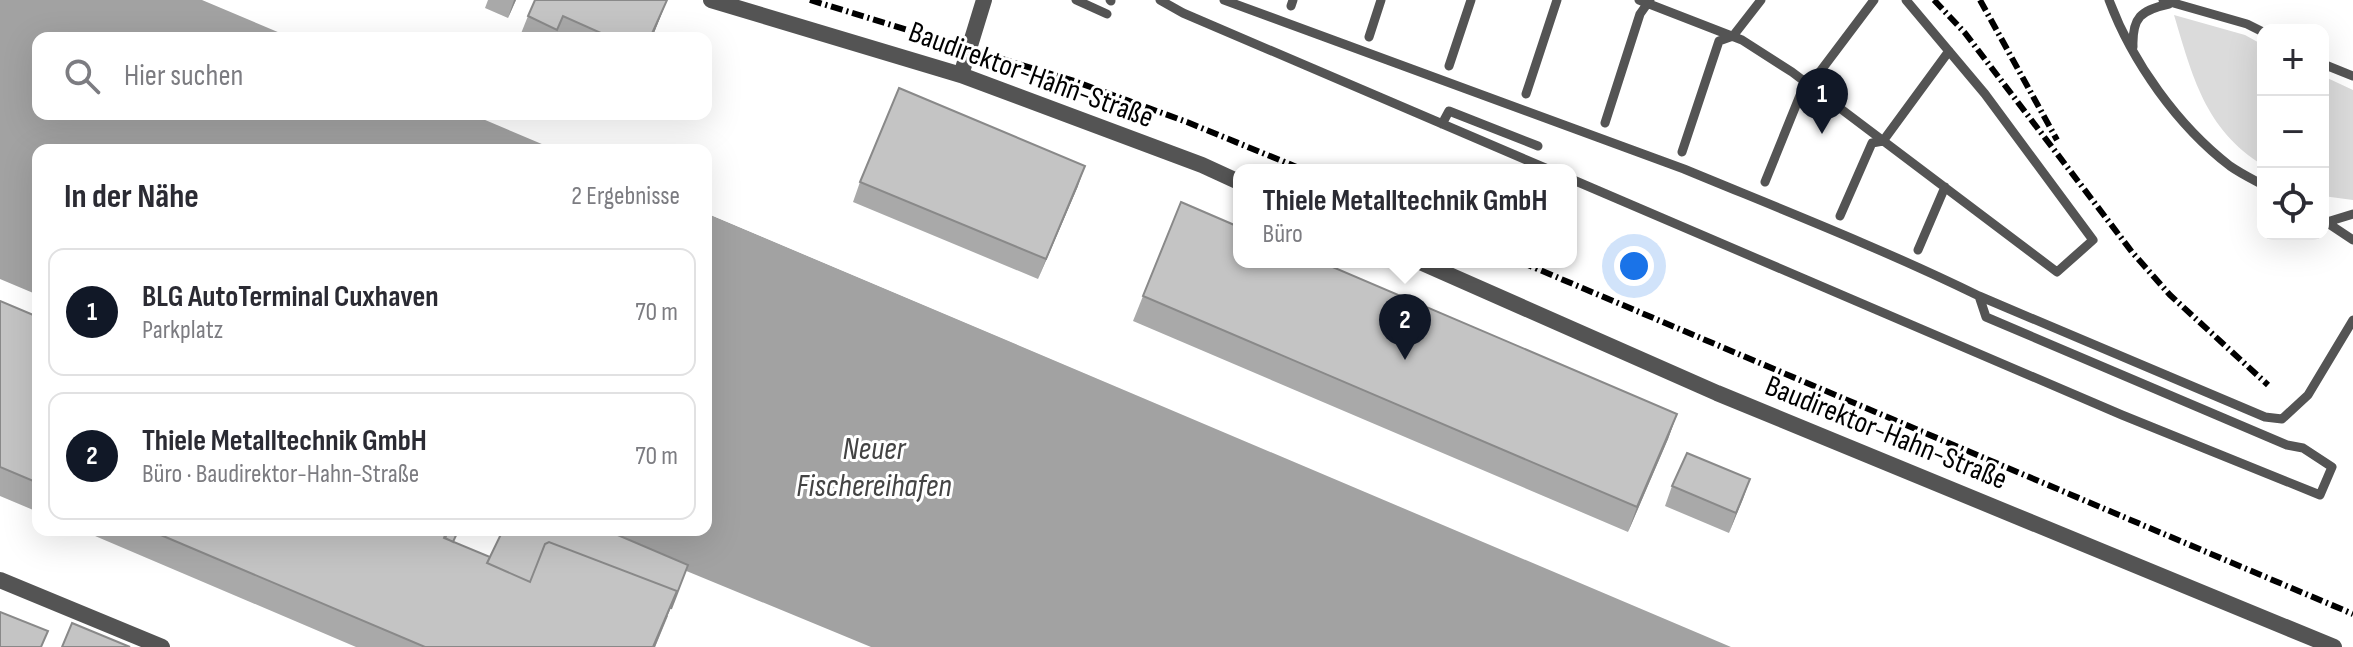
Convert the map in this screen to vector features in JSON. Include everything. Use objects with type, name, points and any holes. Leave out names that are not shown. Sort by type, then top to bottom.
[{"type":"street","name":"Baudirektor-Hahn-Straße","points":[[711,0],[961,75],[1233,179]]},
{"type":"street","points":[[961,75],[984,0]]},
{"type":"street","name":"Baudirektor-Hahn-Straße","points":[[1434,268],[1717,393],[2334,647]]},
{"type":"street","points":[[0,580],[162,647]]},
{"type":"lane","points":[[1076,0],[1107,14]]},
{"type":"lane","points":[[1160,0],[1183,13],[1536,164]]},
{"type":"lane","points":[[1224,0],[1684,169],[2265,417],[2282,419],[2308,395],[2353,320]]},
{"type":"lane","points":[[1369,37],[1381,0]]},
{"type":"lane","points":[[1449,66],[1471,0]]},
{"type":"lane","points":[[1526,94],[1557,0]]},
{"type":"lane","points":[[1682,152],[1719,41],[1733,36],[1761,0]]},
{"type":"lane","points":[[1765,182],[1801,93],[1874,0]]},
{"type":"lane","points":[[1605,123],[1646,1],[1733,36],[1810,85],[2057,272],[2093,240],[1949,51],[1906,0]]},
{"type":"lane","points":[[2109,0],[2133,51],[2190,128],[2231,166],[2257,181]]},
{"type":"lane","points":[[2133,51],[2132,33],[2137,18],[2150,8],[2168,2],[2257,29]]},
{"type":"lane","points":[[1840,216],[1872,143],[1883,141],[1949,51]]},
{"type":"lane","points":[[2329,66],[2353,76]]},
{"type":"lane","points":[[1442,124],[1449,111],[1538,146]]},
{"type":"lane","points":[[1577,182],[2122,415],[2320,495],[2332,467],[2303,448],[2287,445],[1986,317],[1979,296]]},
{"type":"lane","points":[[1918,250],[1945,187]]},
{"type":"lane","points":[[2329,220],[2353,214]]},
{"type":"lane","points":[[2329,224],[2353,240]]},
{"type":"shaded area","points":[[2174,15],[2245,35],[2257,42],[2257,161],[2243,151],[2214,118],[2187,59]]},
{"type":"shaded area","points":[[2329,79],[2353,90],[2353,200],[2329,197]]},
{"type":"water","points":[[0,0],[202,0],[278,32],[32,32],[32,120],[485,120],[542,144],[32,144],[32,292],[0,279]]},
{"type":"water","name":"Neuer Fischereihafen","points":[[712,216],[1731,647],[871,647],[602,536],[712,536]]},
{"type":"pier","points":[[712,212],[1732,643],[1735,647],[712,216]]},
{"type":"building","points":[[535,0],[667,0],[653,32],[599,32],[563,16],[557,30],[528,16]]},
{"type":"building","points":[[899,88],[1085,166],[1046,259],[860,182]]},
{"type":"building","points":[[1181,202],[1233,224],[1233,268],[1335,268],[1677,414],[1637,507],[1143,296]]},
{"type":"building","points":[[0,301],[32,314],[32,480],[0,467]]},
{"type":"building","points":[[1687,453],[1750,479],[1736,513],[1672,486]]},
{"type":"building","points":[[163,536],[445,536],[490,557],[487,563],[530,582],[545,544],[549,542],[677,591],[653,647],[425,647]]},
{"type":"building","points":[[500,536],[620,536],[688,565],[671,609],[677,591],[549,542],[545,544],[530,582],[487,563]]},
{"type":"building","points":[[0,612],[48,631],[41,647],[0,647]]},
{"type":"building","points":[[72,623],[130,647],[62,647]]},
{"type":"railway","points":[[810,0],[1074,81],[1289,164]]},
{"type":"railway","points":[[1934,0],[1965,33],[2132,252],[2170,295],[2268,385]]},
{"type":"railway","points":[[1980,0],[2057,140]]},
{"type":"railway","points":[[1535,268],[2353,614]]},
{"type":"place","name":"BLG AutoTerminal Cuxhaven","points":[[1822,134]]},
{"type":"place","name":"Thiele Metalltechnik GmbH","points":[[1405,360]]}]
